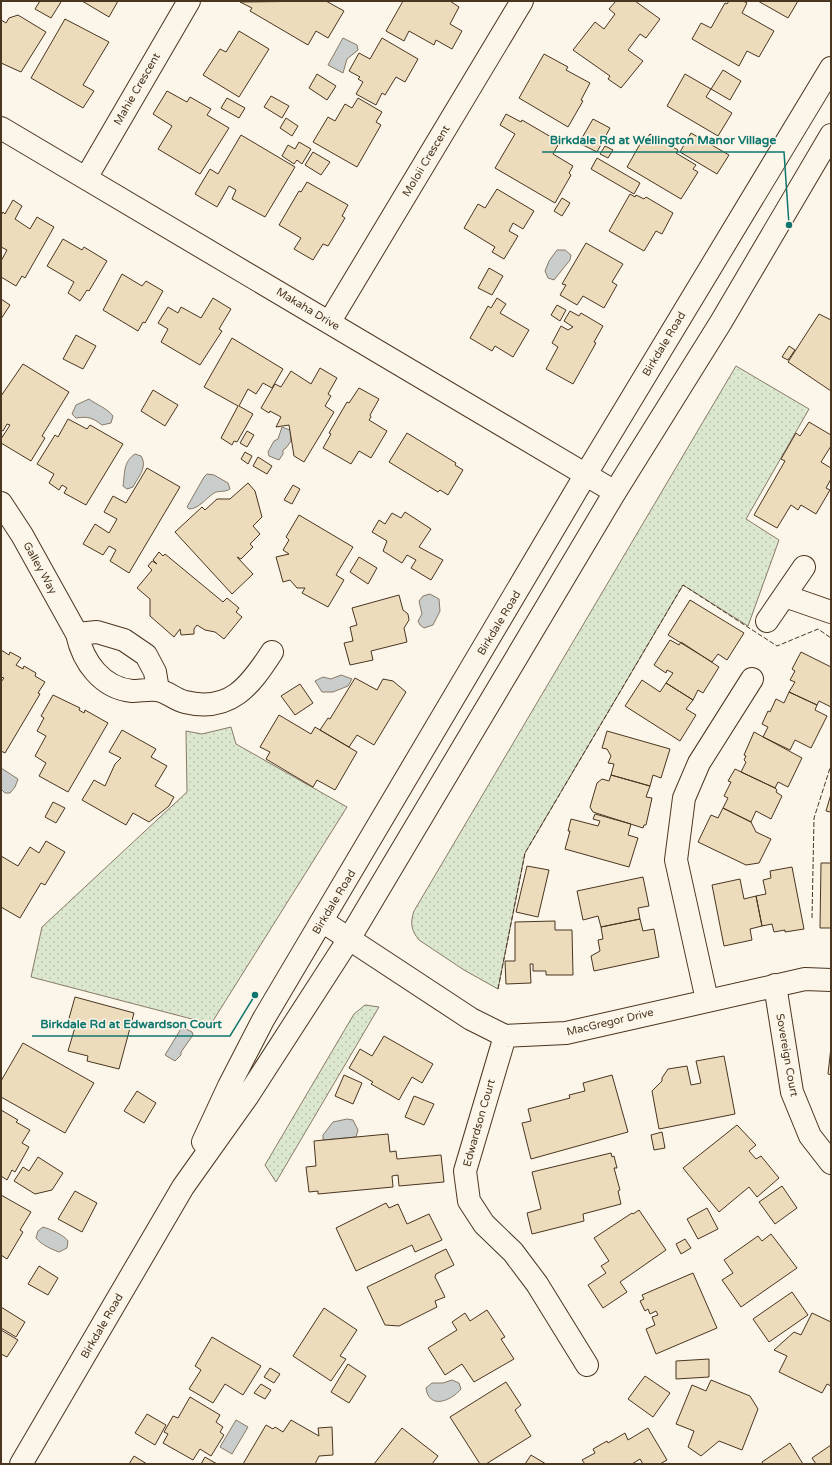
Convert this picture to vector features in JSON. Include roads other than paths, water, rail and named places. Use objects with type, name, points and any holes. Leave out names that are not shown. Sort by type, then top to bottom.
[{"type":"street","name":"Mahie Crescent","points":[[86,178],[189,1]]},
{"type":"street","name":"Moloii Crescent","points":[[330,321],[522,1]]},
{"type":"street","name":"Birkdale Road","points":[[183,1187],[232,1079],[263,1020],[586,474],[831,68]]},
{"type":"street","name":"Makaha Drive","points":[[1,128],[330,321],[615,492]]},
{"type":"street","name":"Birkdale Road","points":[[21,1464],[183,1187],[247,1097],[349,939],[615,492],[720,322],[831,135]]},
{"type":"street","name":"Galley Way","points":[[1,503],[22,535],[78,634],[80,649],[92,669],[112,686],[133,691],[158,690],[184,702],[214,706],[238,694],[257,676],[272,652]]},
{"type":"street","points":[[767,621],[804,566]]},
{"type":"street","points":[[785,596],[831,612]]},
{"type":"street","points":[[78,634],[97,632],[124,640],[146,655],[155,672],[158,690]]},
{"type":"street","points":[[707,1000],[676,860],[684,798],[699,763],[752,679]]},
{"type":"street","name":"MacGregor Drive","points":[[322,921],[470,1019],[505,1036],[566,1033],[804,978],[831,980]]},
{"type":"street","name":"Sovereign Court","points":[[775,985],[792,1092],[810,1136],[831,1163]]},
{"type":"street","name":"Edwardson Court","points":[[505,1036],[465,1171],[470,1201],[484,1224],[513,1252],[537,1284],[587,1365]]},
{"type":"place","name":"Birkdale Rd at Wellington Manor Village","points":[[789,225]]},
{"type":"place","name":"Birkdale Rd at Edwardson Court","points":[[255,995]]}]
